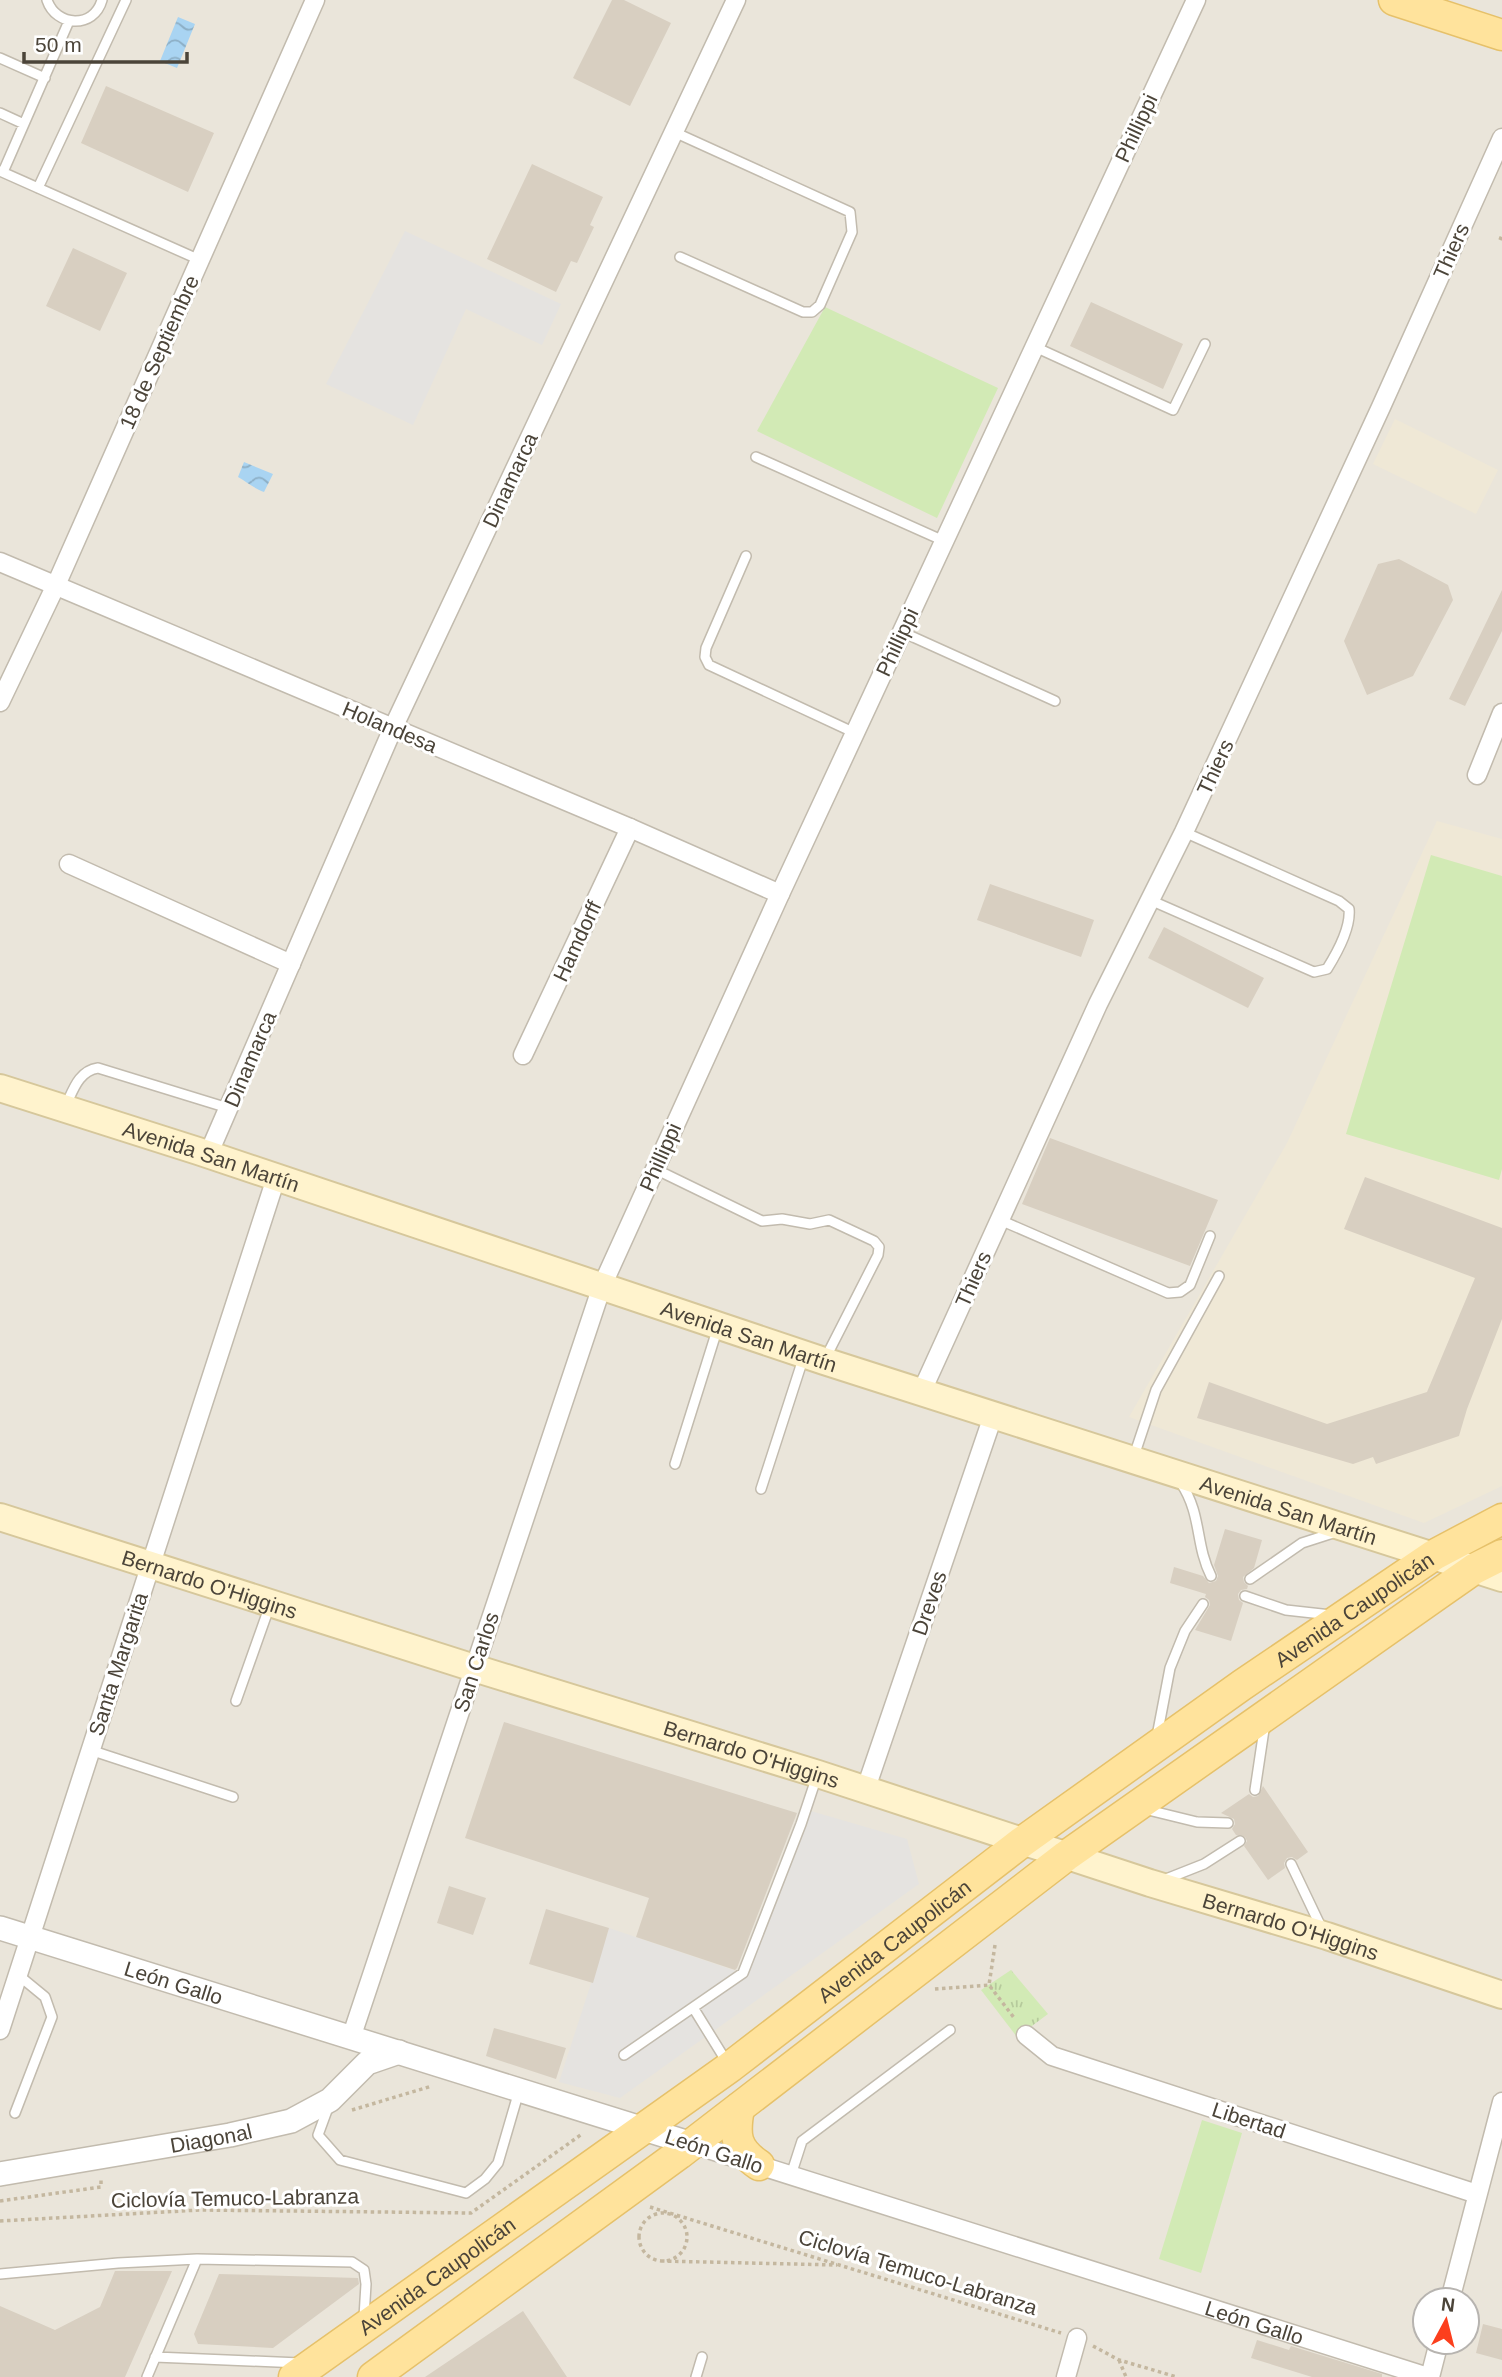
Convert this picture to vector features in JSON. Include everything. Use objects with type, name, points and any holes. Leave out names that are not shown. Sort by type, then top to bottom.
[{"type":"main road","points":[[1394,0],[1436,6],[1502,35]]},
{"type":"main road","name":"Avenida San Martín","points":[[0,1088],[921,1393],[1488,1573]]},
{"type":"main road","name":"Bernardo O'Higgins","points":[[0,1517],[817,1774],[1150,1883],[1327,1936],[1502,1995]]},
{"type":"main road","name":"Avenida Caupolicán","points":[[303,2370],[730,2067],[1022,1842],[1434,1555],[1502,1519]]},
{"type":"main road","name":"Avenida Caupolicán","points":[[373,2377],[692,2144],[1066,1856],[1266,1715],[1488,1573],[1502,1555]]},
{"type":"main road","points":[[739,2108],[736,2128],[738,2142],[745,2156],[759,2165]]},
{"type":"street","name":"18 de Septiembre","points":[[0,702],[56,585],[314,0]]},
{"type":"street","name":"Dinamarca","points":[[208,1155],[393,728],[736,0]]},
{"type":"street","name":"Phillippi","points":[[602,1286],[780,894],[1196,0]]},
{"type":"street","name":"Thiers","points":[[921,1393],[1098,1004],[1184,832],[1381,407],[1502,138]]},
{"type":"street","name":"Holandesa","points":[[0,562],[780,894]]},
{"type":"street","points":[[1477,775],[1502,713]]},
{"type":"street","name":"Hamdorff","points":[[523,1055],[630,828]]},
{"type":"street","points":[[69,864],[291,964]]},
{"type":"street","name":"Santa Margarita","points":[[0,2030],[276,1178]]},
{"type":"street","name":"San Carlos","points":[[351,2038],[602,1286]]},
{"type":"street","name":"Dreves","points":[[865,1791],[993,1416]]},
{"type":"street","name":"León Gallo","points":[[0,1928],[1429,2377]]},
{"type":"street","name":"Libertad","points":[[1026,2035],[1052,2056],[1477,2194]]},
{"type":"street","name":"Diagonal","points":[[0,2174],[229,2135],[291,2121],[330,2100],[367,2063],[400,2052]]},
{"type":"street","points":[[1454,2286],[1502,2102]]},
{"type":"street","points":[[1066,2377],[1077,2338]]},
{"type":"street","points":[[1429,2377],[1435,2356]]},
{"type":"lane","points":[[47,0],[52,11],[69,21],[88,19],[96,13],[102,0]]},
{"type":"lane","points":[[38,188],[126,0]]},
{"type":"lane","points":[[69,21],[1,171],[200,260]]},
{"type":"lane","points":[[0,58],[45,78]]},
{"type":"lane","points":[[0,113],[24,124]]},
{"type":"lane","points":[[674,132],[850,212],[852,220],[852,232],[820,305],[812,312],[803,312],[680,257]]},
{"type":"lane","points":[[1035,347],[1174,410],[1205,344]]},
{"type":"lane","points":[[756,457],[944,541]]},
{"type":"lane","points":[[746,556],[706,648],[705,657],[709,665],[855,733]]},
{"type":"lane","points":[[902,632],[1055,701]]},
{"type":"lane","points":[[1150,900],[1314,972],[1326,969],[1331,962],[1350,919],[1349,909],[1339,901],[1184,832]]},
{"type":"lane","points":[[65,1109],[84,1073],[98,1069],[228,1108]]},
{"type":"lane","points":[[655,1169],[762,1221],[782,1219],[810,1224],[829,1220],[874,1241],[879,1247],[878,1255],[814,1358],[761,1489]]},
{"type":"lane","points":[[1000,1220],[1168,1293],[1180,1292],[1190,1284],[1210,1236]]},
{"type":"lane","points":[[1132,1460],[1156,1390],[1219,1276]]},
{"type":"lane","points":[[675,1464],[719,1325]]},
{"type":"lane","points":[[1173,1473],[1196,1512],[1200,1546],[1211,1576]]},
{"type":"lane","points":[[1250,1579],[1303,1543],[1328,1534],[1356,1531]]},
{"type":"lane","points":[[1245,1596],[1286,1611],[1343,1617]]},
{"type":"lane","points":[[236,1701],[271,1603]]},
{"type":"lane","points":[[1149,1752],[1159,1729],[1165,1688],[1177,1649],[1203,1604]]},
{"type":"lane","points":[[1255,1790],[1266,1715]]},
{"type":"lane","points":[[90,1750],[233,1797]]},
{"type":"lane","points":[[624,2055],[743,1973],[801,1825],[817,1774]]},
{"type":"lane","points":[[1135,1807],[1197,1822],[1228,1823]]},
{"type":"lane","points":[[1150,1883],[1204,1864],[1240,1841]]},
{"type":"lane","points":[[1291,1864],[1315,1917],[1327,1936]]},
{"type":"lane","points":[[15,2113],[52,2017],[45,1997],[18,1974]]},
{"type":"lane","points":[[694,2009],[730,2067]]},
{"type":"lane","points":[[791,2175],[802,2141],[950,2030]]},
{"type":"lane","points":[[330,2100],[318,2135],[340,2160],[466,2193],[485,2179],[498,2163],[519,2090]]},
{"type":"lane","points":[[0,2274],[197,2259],[352,2262],[364,2270],[364,2326]]},
{"type":"lane","points":[[147,2377],[197,2259]]},
{"type":"lane","points":[[155,2357],[303,2370]]},
{"type":"lane","points":[[696,2377],[702,2357]]},
{"type":"path","points":[[995,1944],[989,1985],[1026,2035]]},
{"type":"path","points":[[932,1989],[989,1985]]},
{"type":"path","name":"Ciclovía Temuco-Labranza","points":[[647,2206],[1077,2338],[1119,2360],[1177,2377]]},
{"type":"path","name":"Ciclovía Temuco-Labranza","points":[[0,2221],[200,2210],[471,2213]]},
{"type":"path","points":[[661,2260],[676,2257],[686,2238],[682,2223],[670,2213],[654,2215],[639,2232],[646,2254],[661,2260],[843,2265]]},
{"type":"path","points":[[1119,2360],[1126,2377]]},
{"type":"shaded area","points":[[0,0],[1502,0],[1502,2377],[0,2377]]},
{"type":"shaded area","points":[[405,231],[561,304],[542,345],[466,309],[413,425],[326,384]]},
{"type":"shaded area","points":[[1395,419],[1498,470],[1476,514],[1373,464]]},
{"type":"shaded area","points":[[1437,821],[1502,839],[1502,1486],[1424,1523],[1129,1417],[1287,1143]]},
{"type":"shaded area","points":[[804,1809],[907,1839],[919,1884],[620,2098],[559,2082],[609,1928],[742,1973]]},
{"type":"green space","points":[[825,307],[998,388],[937,518],[757,431]]},
{"type":"green space","points":[[1431,855],[1502,876],[1502,1169],[1499,1180],[1346,1134]]},
{"type":"green space","points":[[1011,1970],[1048,2014],[1017,2037],[981,1990]]},
{"type":"green space","points":[[1202,2120],[1242,2133],[1201,2273],[1159,2259]]},
{"type":"water","points":[[178,17],[195,24],[177,68],[160,61]]},
{"type":"water","points":[[244,462],[273,474],[264,492],[238,477]]},
{"type":"building","points":[[612,0],[624,0],[671,23],[630,106],[573,78]]},
{"type":"building","points":[[106,86],[214,133],[188,192],[81,143]]},
{"type":"building","points":[[532,164],[603,197],[590,225],[594,227],[577,263],[571,261],[556,292],[487,259]]},
{"type":"building","points":[[73,248],[127,273],[100,331],[46,306]]},
{"type":"building","points":[[1091,302],[1183,344],[1163,389],[1070,346]]},
{"type":"building","points":[[1399,559],[1448,585],[1453,600],[1413,676],[1367,695],[1344,641],[1378,564]]},
{"type":"building","points":[[1502,590],[1502,631],[1465,706],[1449,699]]},
{"type":"building","points":[[990,884],[1094,920],[1081,957],[977,920]]},
{"type":"building","points":[[1164,927],[1264,978],[1248,1008],[1148,958]]},
{"type":"building","points":[[1050,1138],[1218,1200],[1190,1266],[1022,1204]]},
{"type":"building","points":[[1365,1177],[1502,1228],[1502,1319],[1459,1436],[1376,1464],[1373,1457],[1353,1464],[1197,1418],[1209,1382],[1327,1424],[1427,1392],[1475,1278],[1344,1229]]},
{"type":"building","points":[[1225,1529],[1262,1540],[1254,1568],[1243,1577],[1248,1586],[1238,1594],[1243,1603],[1231,1641],[1195,1630],[1210,1605],[1206,1594],[1170,1583],[1174,1567],[1203,1576],[1209,1583],[1216,1581],[1218,1576],[1214,1565]]},
{"type":"building","points":[[504,1722],[797,1813],[735,1970],[636,1937],[649,1898],[465,1838]]},
{"type":"building","points":[[1263,1786],[1308,1852],[1297,1860],[1287,1858],[1285,1868],[1268,1880],[1244,1846],[1247,1841],[1245,1837],[1236,1835],[1232,1829],[1234,1819],[1221,1813],[1249,1794],[1258,1796]]},
{"type":"building","points":[[449,1886],[486,1898],[473,1935],[437,1923]]},
{"type":"building","points":[[546,1909],[609,1928],[593,1983],[529,1964]]},
{"type":"building","points":[[494,2028],[566,2048],[556,2079],[486,2056]]},
{"type":"building","points":[[115,2271],[172,2271],[125,2377],[0,2377],[0,2306],[55,2330],[100,2307]]},
{"type":"building","points":[[219,2274],[358,2278],[359,2284],[273,2348],[198,2344],[194,2334]]},
{"type":"building","points":[[523,2311],[567,2377],[425,2377]]},
{"type":"building","points":[[1483,2324],[1502,2329],[1502,2360],[1481,2354]]},
{"type":"building","points":[[1257,2340],[1289,2350],[1291,2346],[1382,2374],[1382,2377],[1312,2377],[1251,2358]]}]
